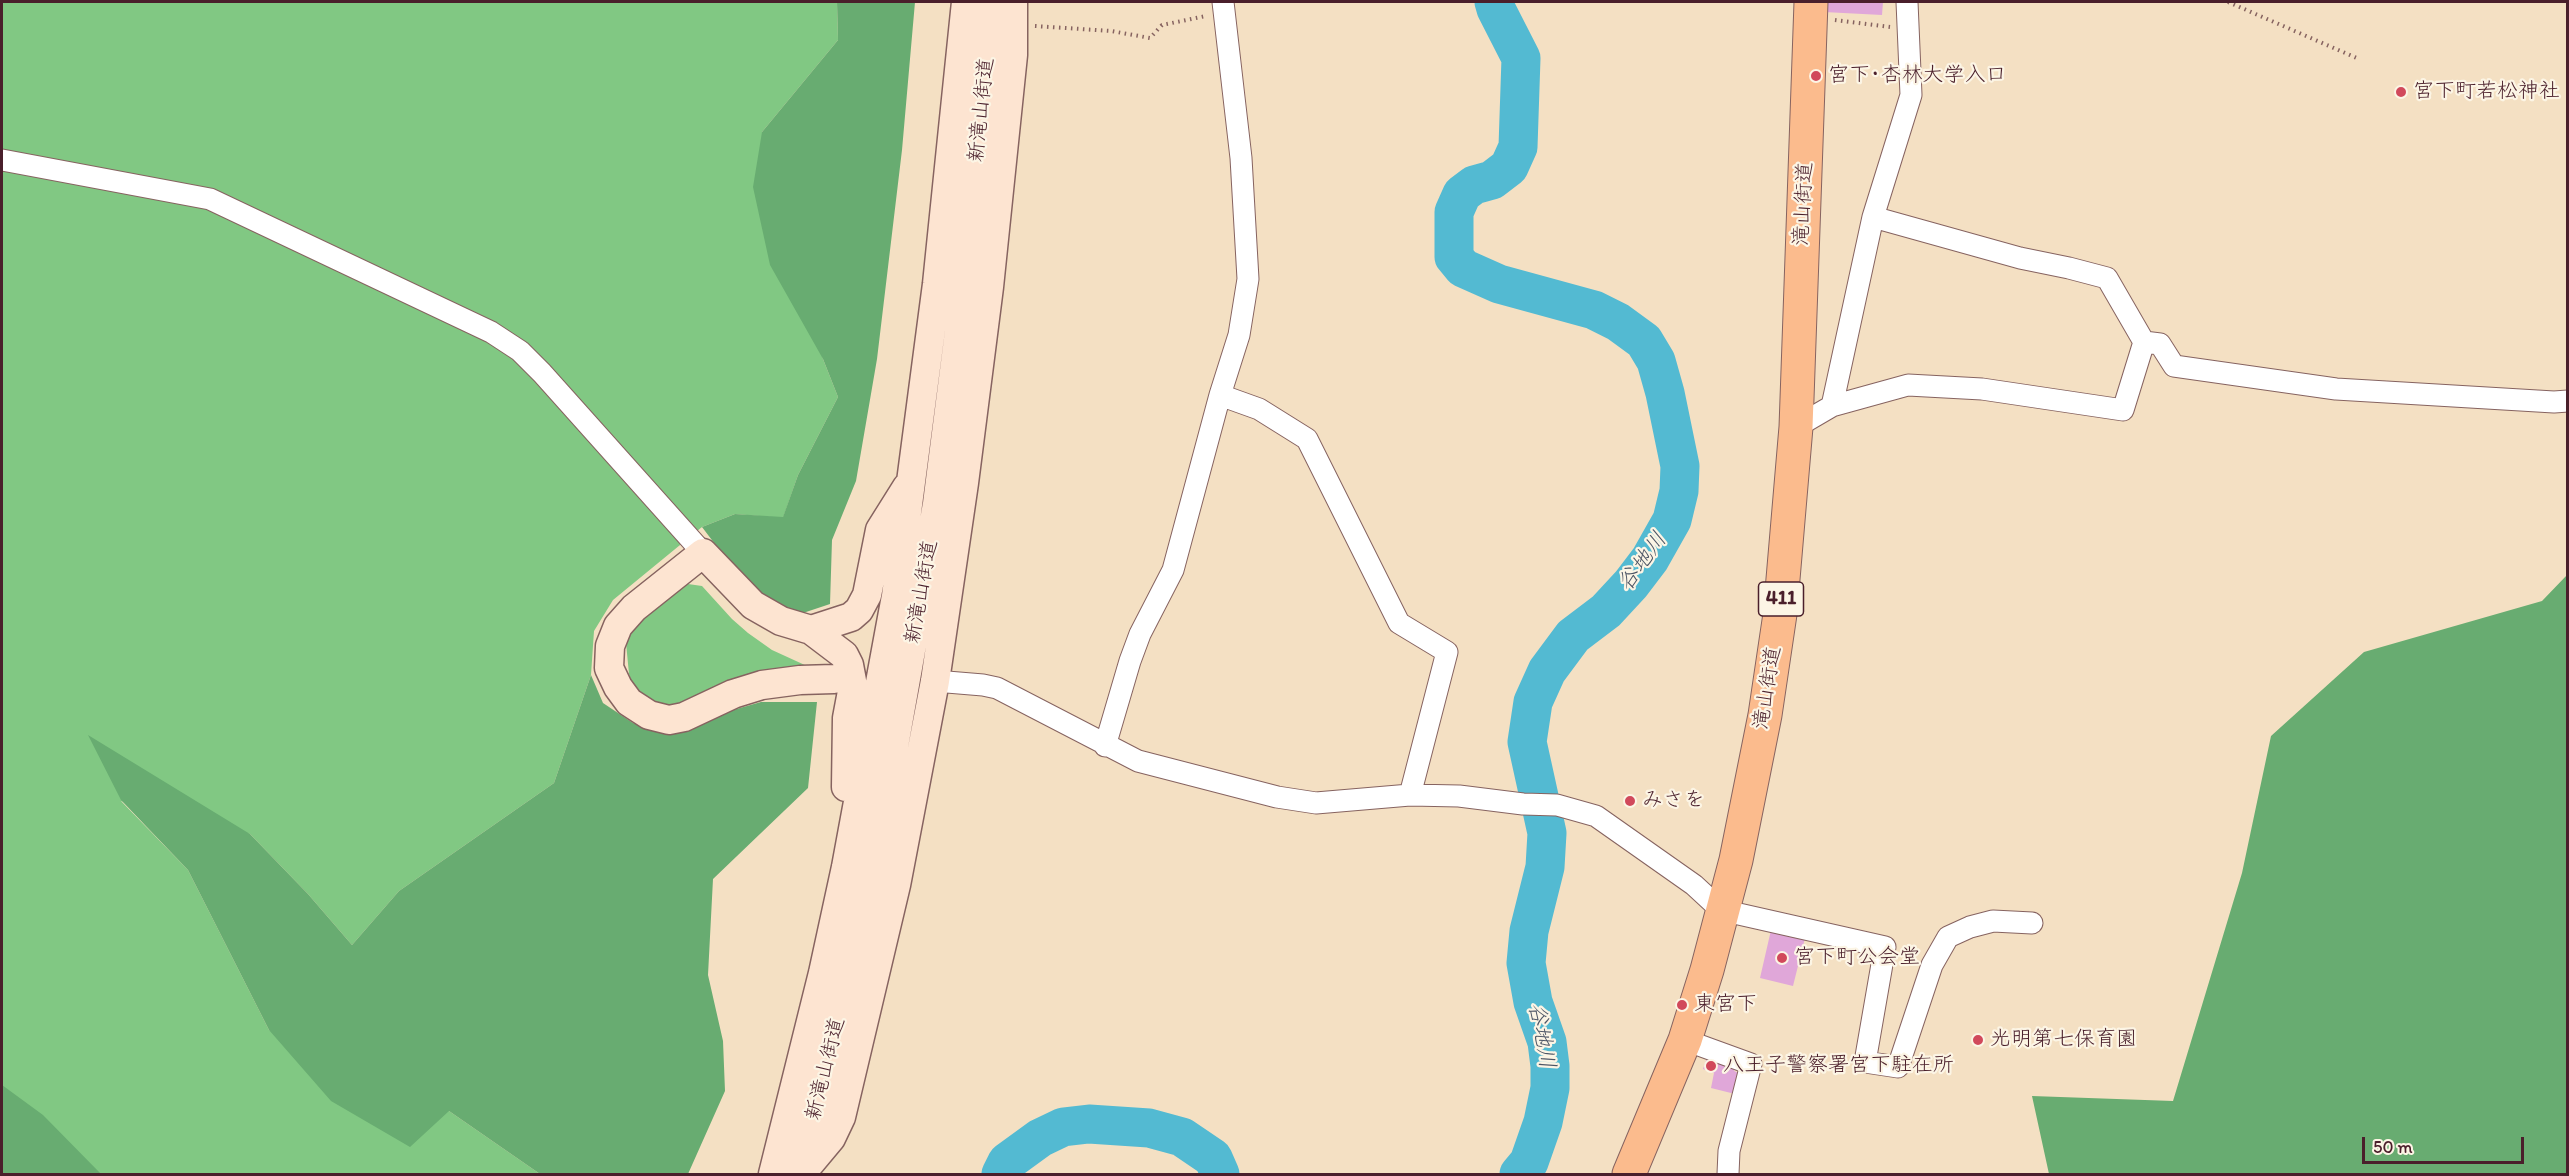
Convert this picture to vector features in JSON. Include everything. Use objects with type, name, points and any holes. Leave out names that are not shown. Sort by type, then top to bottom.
[{"type":"highway","name":"滝山街道","points":[[1629,1174],[1685,1040],[1707,970],[1736,860],[1765,715],[1780,614],[1796,427],[1811,9]]},
{"type":"main road","name":"新滝山街道","points":[[773,1174],[820,985],[846,867],[896,596],[937,284],[966,2]]},
{"type":"main road","name":"新滝山街道","points":[[800,1174],[838,1027],[868,887],[937,504],[962,308],[994,2]]},
{"type":"main road","points":[[800,1174],[831,1138],[841,1117],[896,885],[964,483],[989,287],[1013,56],[1013,2]]},
{"type":"main road","points":[[811,630],[851,617],[859,610],[867,595],[880,530],[912,479]]},
{"type":"main road","points":[[834,679],[800,680],[762,685],[733,694],[684,717],[669,720],[648,715],[629,702],[618,687],[609,668],[610,646],[618,626],[634,608],[704,553],[753,605],[781,621],[811,630],[844,655],[852,674],[853,686],[847,718],[846,867]]},
{"type":"street","points":[[1832,406],[1873,217],[1911,95],[1907,2]]},
{"type":"street","points":[[1106,746],[1140,634],[1173,570],[1220,395],[1239,335],[1248,279],[1241,158],[1224,4]]},
{"type":"street","points":[[2,160],[210,199],[491,332],[520,351],[542,373],[704,553]]},
{"type":"street","points":[[1796,427],[1832,406],[1908,386],[1982,389],[2123,410],[2144,342],[2107,278],[2020,258],[1873,217]]},
{"type":"street","points":[[2144,342],[2160,344],[2174,366],[2336,388],[2554,402],[2568,400]]},
{"type":"street","points":[[1220,395],[1259,409],[1307,439],[1399,623],[1447,652],[1410,795]]},
{"type":"street","points":[[929,681],[983,684],[997,688],[1138,761],[1297,800],[1316,803],[1410,795],[1459,796],[1522,804],[1557,805],[1596,816],[1694,885],[1721,910],[1885,947],[1865,1062],[1898,1067],[1932,965],[1948,937],[1970,927],[1993,921],[2032,923]]},
{"type":"street","points":[[1685,1040],[1751,1064],[1729,1151],[1728,1174]]},
{"type":"path","points":[[2228,2],[2360,60]]},
{"type":"path","points":[[1028,26],[1111,31],[1150,38],[1162,25],[1206,16],[1224,4]]},
{"type":"path","points":[[1811,9],[1908,28]]},
{"type":"green space","points":[[2,2],[837,2],[838,40],[762,132],[823,359],[838,397],[798,475],[783,518],[735,514],[702,527],[613,600],[594,631],[591,675],[554,783],[399,891],[352,945],[308,894],[250,834],[121,801],[188,870],[269,1030],[449,1111],[540,1174],[2,1174]]},
{"type":"green space","points":[[837,2],[915,2],[902,150],[877,359],[856,481],[832,540],[830,604],[803,613],[766,600],[724,556],[702,527],[735,514],[783,517],[798,475],[838,397],[823,359],[770,265],[753,187],[762,132],[838,40]]},
{"type":"green space","points":[[2567,575],[2567,1174],[2049,1174],[2032,1096],[2173,1101],[2242,873],[2271,736],[2364,652],[2542,601]]},
{"type":"green space","points":[[680,585],[702,586],[732,619],[772,650],[807,666],[668,707],[650,702],[635,692],[629,674],[626,643],[636,621]]},
{"type":"green space","points":[[591,675],[603,703],[633,723],[668,732],[761,702],[817,702],[808,788],[713,879],[708,975],[723,1041],[725,1091],[688,1174],[540,1174],[449,1111],[410,1147],[331,1101],[269,1030],[188,870],[121,800],[88,735],[250,834],[308,894],[352,945],[399,891],[554,783]]},
{"type":"green space","points":[[2,1085],[43,1115],[101,1174],[2,1174]]},
{"type":"building","points":[[1824,2],[1883,2],[1882,15],[1824,12]]},
{"type":"building","name":"宮下町公会堂","points":[[1771,930],[1805,938],[1793,986],[1760,978]]},
{"type":"building","points":[[1708,1055],[1737,1064],[1734,1071],[1739,1073],[1739,1095],[1711,1088],[1714,1073],[1703,1069]]},
{"type":"waterway","name":"谷地川","points":[[1494,2],[1521,58],[1518,147],[1509,167],[1492,180],[1474,185],[1462,194],[1454,212],[1454,257],[1463,268],[1499,284],[1594,310],[1618,322],[1644,341],[1656,361],[1680,466],[1679,491],[1672,520],[1650,559],[1606,611],[1573,636],[1547,671],[1533,702],[1527,742],[1547,833],[1545,867],[1529,931],[1526,963],[1533,1002],[1547,1042],[1550,1088],[1543,1122],[1529,1162],[1519,1174]]},
{"type":"waterway","name":"谷地川","points":[[1001,1174],[1007,1162],[1040,1138],[1063,1127],[1089,1124],[1149,1128],[1182,1137],[1213,1158],[1220,1174]]},
{"type":"place","name":"宮下･杏林大学入口","points":[[1816,76]]},
{"type":"place","name":"宮下町若松神社","points":[[2401,92]]},
{"type":"place","name":"みさを","points":[[1630,801]]},
{"type":"place","name":"宮下町公会堂","points":[[1782,958]]},
{"type":"place","name":"東宮下","points":[[1682,1005]]},
{"type":"place","name":"光明第七保育園","points":[[1978,1040]]},
{"type":"place","name":"八王子警察署宮下駐在所","points":[[1711,1066]]}]
